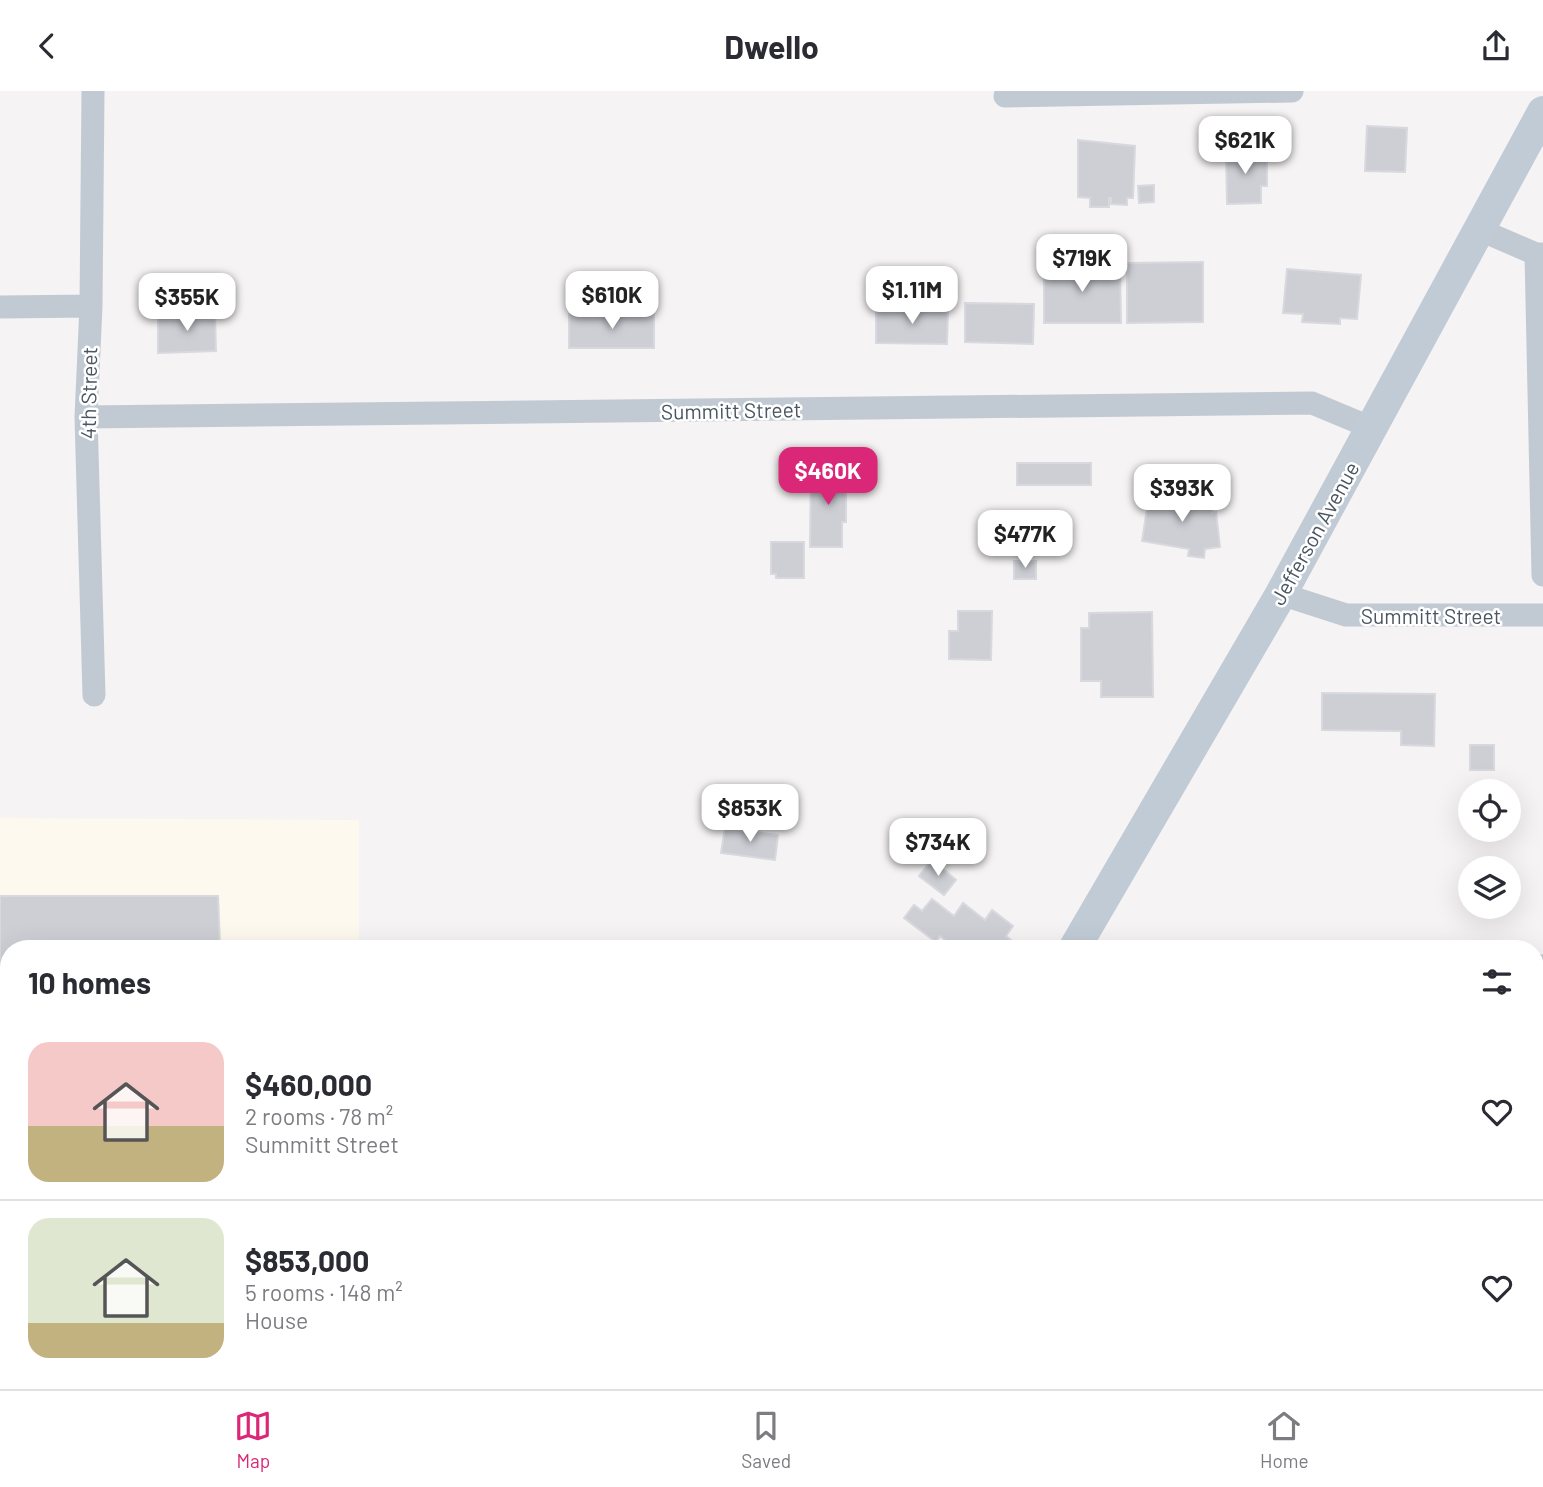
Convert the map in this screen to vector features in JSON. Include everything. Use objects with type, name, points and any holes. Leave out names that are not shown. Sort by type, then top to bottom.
[{"type":"street","name":"4th Street","points":[[93,91],[91,306],[86,417],[94,695]]},
{"type":"street","points":[[1005,96],[1292,91]]},
{"type":"street","name":"Jefferson Avenue","points":[[1079,940],[1281,594],[1543,112]]},
{"type":"street","points":[[1478,229],[1539,254],[1543,575]]},
{"type":"street","points":[[0,307],[91,306]]},
{"type":"street","name":"Summitt Street","points":[[86,417],[1312,403],[1372,428]]},
{"type":"street","name":"Summitt Street","points":[[1281,594],[1346,615],[1543,615]]},
{"type":"shaded area","points":[[0,818],[359,820],[359,940],[0,940]]},
{"type":"building","points":[[1367,126],[1407,128],[1405,172],[1365,171]]},
{"type":"building","points":[[1078,140],[1135,146],[1133,198],[1127,198],[1127,205],[1111,204],[1109,198],[1109,207],[1090,207],[1090,198],[1078,197]]},
{"type":"building","points":[[1261,148],[1261,158],[1267,158],[1267,186],[1261,186],[1261,203],[1227,204],[1226,149]]},
{"type":"building","points":[[1154,185],[1154,202],[1139,203],[1138,186]]},
{"type":"building","points":[[1203,262],[1203,322],[1127,323],[1127,263]]},
{"type":"building","points":[[1044,265],[1120,265],[1121,323],[1044,323]]},
{"type":"building","points":[[1287,269],[1361,275],[1357,319],[1340,318],[1340,324],[1302,322],[1303,314],[1283,313]]},
{"type":"building","points":[[965,303],[1034,304],[1033,344],[965,342]]},
{"type":"building","points":[[876,308],[948,309],[947,344],[876,343]]},
{"type":"building","points":[[215,314],[216,351],[158,353],[158,315]]},
{"type":"building","points":[[569,314],[654,314],[654,348],[569,348]]},
{"type":"building","points":[[1017,463],[1091,463],[1091,485],[1017,485]]},
{"type":"building","points":[[811,468],[846,468],[846,522],[842,522],[842,547],[810,547]]},
{"type":"building","points":[[1176,493],[1214,500],[1212,513],[1216,512],[1220,547],[1205,549],[1204,558],[1188,556],[1189,549],[1142,541],[1149,496],[1174,501]]},
{"type":"building","points":[[771,542],[804,542],[804,578],[776,578],[776,574],[771,574]]},
{"type":"building","points":[[1014,561],[1036,561],[1036,579],[1014,579]]},
{"type":"building","points":[[958,611],[992,611],[991,660],[949,659],[949,631],[958,631]]},
{"type":"building","points":[[1152,612],[1153,697],[1101,697],[1101,681],[1081,681],[1081,628],[1089,628],[1089,613]]},
{"type":"building","points":[[1322,693],[1435,694],[1434,746],[1401,745],[1401,731],[1322,730]]},
{"type":"building","points":[[1470,745],[1494,745],[1494,770],[1470,770]]},
{"type":"building","points":[[725,828],[778,835],[775,860],[721,853]]},
{"type":"building","points":[[932,860],[956,880],[944,895],[919,876]]},
{"type":"building","points":[[0,896],[218,896],[220,940],[0,940]]},
{"type":"building","points":[[932,899],[954,916],[963,903],[985,920],[992,910],[1013,926],[1006,936],[1011,940],[945,940],[940,936],[933,940],[904,918],[914,905],[922,911]]}]
